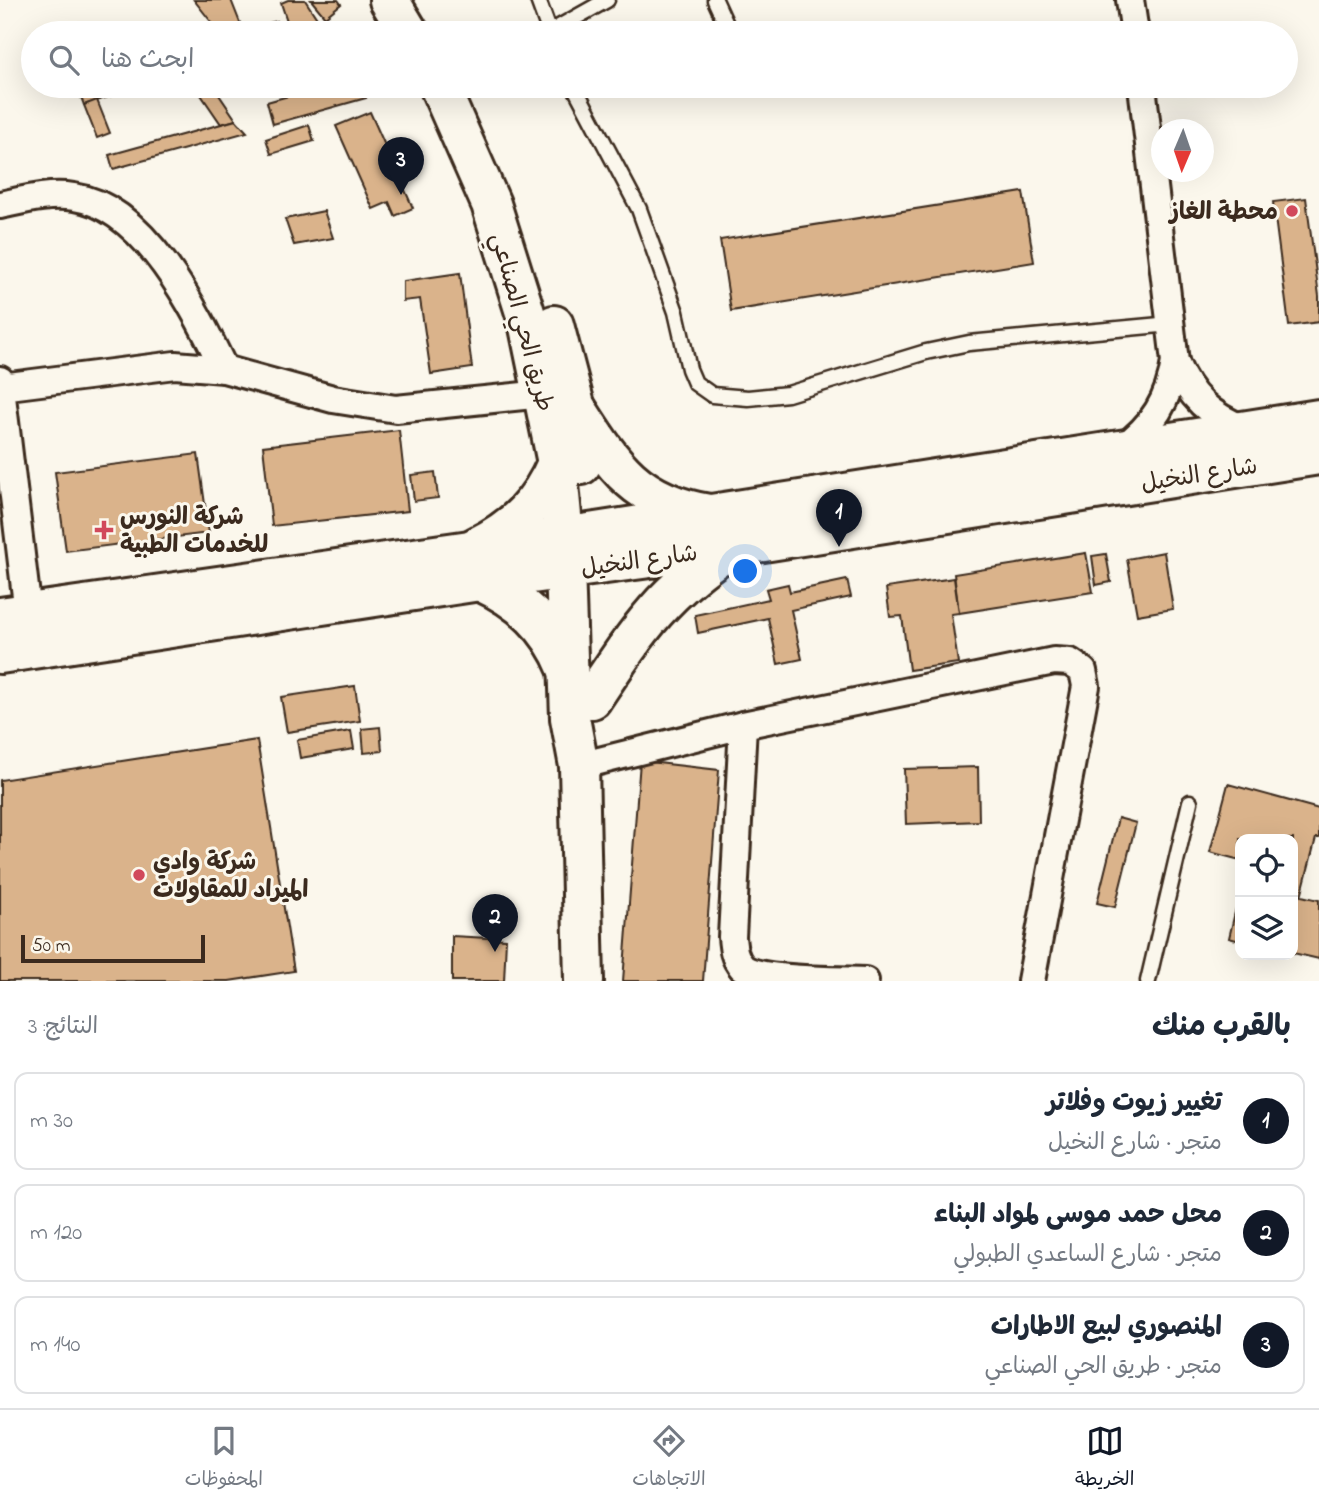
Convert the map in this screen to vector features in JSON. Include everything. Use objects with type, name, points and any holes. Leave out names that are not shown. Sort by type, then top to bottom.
[{"type":"main road","points":[[389,0],[402,21]]},
{"type":"main road","points":[[415,0],[427,21]]},
{"type":"main road","name":"طريق الحي الصناعي","points":[[444,98],[491,204],[528,322],[559,400],[557,463],[577,551]]},
{"type":"main road","name":"طريق الحي الصناعي","points":[[467,98],[513,202],[548,302],[577,551]]},
{"type":"main road","points":[[559,400],[616,467],[638,488],[678,508],[709,514]]},
{"type":"main road","name":"شارع النخيل","points":[[577,551],[709,514],[1319,419]]},
{"type":"main road","name":"شارع النخيل","points":[[14,615],[577,551],[731,547],[1319,455]]},
{"type":"main road","points":[[557,463],[539,499],[478,564],[500,590],[534,616],[555,642],[580,686]]},
{"type":"main road","points":[[580,686],[639,628],[666,597],[696,570],[731,547]]},
{"type":"main road","points":[[577,551],[580,686],[571,731],[579,766],[584,981]]},
{"type":"main road","name":"شارع النخيل","points":[[0,654],[478,564]]},
{"type":"street","points":[[1130,0],[1133,21]]},
{"type":"street","points":[[1122,448],[1150,425],[1160,410],[1168,395],[1175,362],[1143,98]]},
{"type":"street","points":[[0,205],[58,195],[77,197],[113,212],[144,241],[171,274],[197,312],[224,369]]},
{"type":"street","points":[[1175,362],[1198,401],[1226,423],[1244,429]]},
{"type":"street","points":[[14,615],[1,383],[175,365],[224,369],[333,399],[396,409],[559,400]]},
{"type":"street","points":[[579,766],[743,725],[1054,660],[1070,662],[1083,671],[1086,686],[1031,981]]},
{"type":"street","points":[[743,725],[732,937],[734,954],[743,968],[759,977],[864,981]]},
{"type":"lane","points":[[538,0],[546,21]]},
{"type":"lane","points":[[570,21],[607,0]]},
{"type":"lane","points":[[715,0],[725,21]]},
{"type":"lane","points":[[581,98],[623,173],[644,221],[676,312],[689,369],[695,383],[712,395],[748,398],[789,394],[914,355],[960,345],[1171,324]]},
{"type":"lane","points":[[1147,981],[1190,802]]},
{"type":"building","points":[[194,0],[231,0],[239,21],[211,21]]},
{"type":"building","points":[[288,0],[305,0],[318,20],[287,21],[281,3]]},
{"type":"building","points":[[311,0],[338,0],[341,4],[325,17]]},
{"type":"building","points":[[81,98],[105,98],[84,105]]},
{"type":"building","points":[[203,98],[221,98],[236,120],[221,124]]},
{"type":"building","points":[[281,98],[366,98],[273,124],[267,102]]},
{"type":"building","points":[[97,100],[110,133],[97,138],[84,105]]},
{"type":"building","points":[[370,112],[413,208],[395,216],[389,202],[373,209],[336,126]]},
{"type":"building","points":[[236,120],[247,132],[113,169],[109,155]]},
{"type":"building","points":[[309,125],[314,141],[271,154],[266,139]]},
{"type":"building","points":[[1023,192],[1034,262],[731,311],[720,240]]},
{"type":"building","points":[[1306,198],[1319,296],[1319,322],[1289,326],[1273,202]]},
{"type":"building","points":[[324,211],[333,238],[294,245],[285,219]]},
{"type":"building","points":[[460,273],[472,368],[431,374],[420,299],[403,301],[403,281]]},
{"type":"building","points":[[399,430],[408,511],[272,526],[263,446]]},
{"type":"building","points":[[198,454],[209,533],[66,551],[55,472]]},
{"type":"building","points":[[435,472],[438,498],[414,501],[411,475]]},
{"type":"building","points":[[1164,552],[1173,609],[1137,615],[1127,559]]},
{"type":"building","points":[[1086,553],[1093,592],[959,613],[954,574]]},
{"type":"building","points":[[1106,554],[1111,582],[1096,585],[1092,556]]},
{"type":"building","points":[[954,578],[959,613],[951,614],[958,663],[909,670],[902,616],[890,617],[886,588]]},
{"type":"building","points":[[847,580],[851,597],[791,610],[802,659],[778,664],[768,618],[698,633],[695,615],[769,599],[766,589],[788,584],[790,592]]},
{"type":"building","points":[[355,686],[360,721],[287,732],[281,697]]},
{"type":"building","points":[[380,727],[382,751],[364,753],[362,729]]},
{"type":"building","points":[[351,731],[354,749],[300,758],[297,740]]},
{"type":"building","name":"شركة وادي الميراد للمقاولات","points":[[257,740],[294,971],[229,981],[0,981],[0,780]]},
{"type":"building","points":[[640,761],[719,770],[703,981],[623,981]]},
{"type":"building","points":[[978,767],[979,821],[906,824],[904,769]]},
{"type":"building","points":[[1228,784],[1319,809],[1319,838],[1316,838],[1301,896],[1298,895],[1298,834],[1235,834],[1235,859],[1210,852]]},
{"type":"building","points":[[1118,818],[1136,823],[1115,907],[1097,903]]},
{"type":"building","points":[[1298,895],[1319,900],[1319,959],[1298,954]]},
{"type":"building","points":[[1235,912],[1235,940],[1229,938]]},
{"type":"building","points":[[452,936],[506,939],[504,981],[452,981]]},
{"type":"place","name":"المنصوري لبيع الاطارات","points":[[401,195]]},
{"type":"place","name":"محطة الغاز","points":[[1292,211]]},
{"type":"place","name":"شركة النورس للخدمات الطبية","points":[[104,530]]},
{"type":"place","name":"تغيير زيوت وفلاتر","points":[[839,547]]},
{"type":"place","name":"شركة وادي الميراد للمقاولات","points":[[139,875]]},
{"type":"place","name":"محل حمد موسى لمواد البناء","points":[[495,952]]}]
